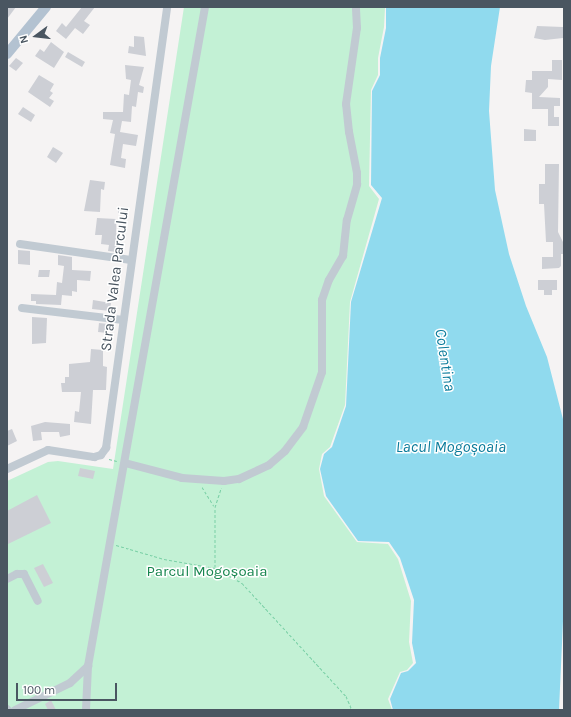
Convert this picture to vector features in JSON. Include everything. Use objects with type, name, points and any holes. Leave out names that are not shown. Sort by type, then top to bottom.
[{"type":"main road","points":[[8,50],[46,7]]},
{"type":"street","name":"Strada Valea Parcului","points":[[101,456],[106,448],[167,7]]},
{"type":"street","points":[[86,710],[88,666],[205,7]]},
{"type":"street","points":[[124,463],[160,474],[196,480],[224,481],[253,474],[269,465],[285,451],[303,427],[318,388],[323,356],[320,324],[322,300],[329,280],[343,256],[347,220],[357,184],[357,173],[348,132],[346,104],[357,28],[356,7]]},
{"type":"street","points":[[20,244],[131,260]]},
{"type":"street","points":[[22,308],[123,320]]},
{"type":"street","points":[[7,469],[48,450],[94,457],[101,456]]},
{"type":"street","points":[[7,579],[17,574],[24,574],[38,601]]},
{"type":"street","points":[[15,710],[70,683],[88,666]]},
{"type":"path","points":[[101,456],[124,463]]},
{"type":"path","points":[[196,480],[215,507]]},
{"type":"path","points":[[215,568],[215,507],[224,481]]},
{"type":"path","points":[[110,544],[164,559],[215,568],[242,583],[346,696],[352,710]]},
{"type":"green space","name":"Parcul Mogoșoaia","points":[[184,7],[385,8],[384,27],[378,58],[378,75],[371,90],[369,186],[379,199],[350,302],[345,405],[330,447],[322,454],[319,469],[324,496],[357,542],[388,544],[398,559],[411,601],[409,642],[413,663],[407,670],[400,672],[388,699],[392,710],[7,710],[7,481],[48,462],[58,461],[113,469]]},
{"type":"water","name":"Lacul Mogoșoaia","points":[[386,7],[500,7],[491,66],[489,111],[495,190],[509,254],[526,306],[547,357],[564,423],[564,599],[559,710],[393,710],[390,699],[401,673],[408,671],[416,663],[412,643],[414,600],[400,558],[389,542],[358,541],[326,496],[320,469],[324,454],[332,447],[346,406],[351,302],[382,198],[371,185],[372,91],[380,75],[380,58],[386,28]]},
{"type":"building","points":[[7,7],[16,7],[7,19]]},
{"type":"building","points":[[82,7],[95,7],[84,21],[90,25],[83,34],[75,28],[66,39],[56,31],[62,23],[66,27]]},
{"type":"building","points":[[537,26],[563,27],[563,38],[545,40],[534,38]]},
{"type":"building","points":[[134,36],[144,37],[146,56],[128,53],[129,46],[134,47]]},
{"type":"building","points":[[51,42],[64,52],[54,68],[35,56],[40,49],[44,52]]},
{"type":"building","points":[[68,52],[85,62],[82,67],[65,57]]},
{"type":"building","points":[[16,58],[23,63],[16,71],[9,66]]},
{"type":"building","points":[[552,60],[562,60],[562,80],[548,79],[548,87],[539,97],[560,98],[560,106],[554,106],[554,117],[559,117],[559,126],[548,126],[548,109],[532,109],[532,93],[525,92],[526,80],[532,80],[532,71],[552,71]]},
{"type":"building","points":[[125,65],[144,67],[139,85],[144,87],[143,93],[138,92],[136,107],[132,106],[131,122],[122,121],[120,132],[138,135],[136,146],[123,144],[121,158],[126,159],[125,168],[110,165],[115,134],[110,133],[113,120],[103,119],[103,112],[123,112],[124,94],[129,95],[131,80],[126,79]]},
{"type":"building","points":[[39,75],[54,84],[50,91],[53,93],[49,98],[54,101],[50,107],[28,92]]},
{"type":"building","points":[[23,107],[35,115],[31,122],[18,114]]},
{"type":"building","points":[[524,129],[536,130],[536,141],[524,141]]},
{"type":"building","points":[[53,147],[63,153],[56,163],[47,157]]},
{"type":"building","points":[[545,164],[559,164],[558,232],[564,244],[564,254],[561,254],[561,266],[559,268],[542,269],[542,257],[553,257],[553,242],[546,242],[544,204],[539,204],[539,184],[545,184]]},
{"type":"building","points":[[90,180],[105,182],[104,190],[101,189],[100,212],[84,211]]},
{"type":"building","points":[[119,207],[129,208],[128,214],[118,213]]},
{"type":"building","points":[[97,218],[116,219],[117,252],[108,251],[109,245],[101,244],[102,235],[95,235]]},
{"type":"building","points":[[18,250],[30,251],[30,265],[18,264]]},
{"type":"building","points":[[58,255],[72,257],[72,270],[91,271],[90,281],[77,280],[77,292],[72,291],[72,296],[62,295],[61,305],[36,304],[36,301],[31,301],[31,294],[56,295],[57,282],[62,283],[64,266],[58,265]]},
{"type":"building","points":[[39,270],[50,270],[49,277],[38,277]]},
{"type":"building","points":[[538,280],[557,280],[557,290],[552,290],[552,295],[544,295],[544,290],[538,290]]},
{"type":"building","points":[[93,300],[111,303],[110,311],[92,309]]},
{"type":"building","points":[[32,317],[47,318],[46,343],[32,344]]},
{"type":"building","points":[[99,323],[108,324],[108,333],[98,332]]},
{"type":"building","points":[[91,349],[103,350],[103,366],[107,367],[106,390],[93,390],[91,424],[74,422],[75,411],[79,412],[81,392],[62,392],[61,383],[65,383],[65,377],[69,377],[69,364],[90,362]]},
{"type":"building","points":[[45,422],[70,424],[70,435],[60,437],[59,432],[41,432],[42,440],[33,441],[31,426]]},
{"type":"building","points":[[12,429],[17,441],[7,446],[7,431]]},
{"type":"building","points":[[80,468],[95,471],[93,479],[78,476]]},
{"type":"building","points":[[37,495],[51,523],[8,544],[7,511]]},
{"type":"building","points":[[43,564],[53,583],[44,587],[34,568]]},
{"type":"building","points":[[51,700],[56,710],[48,710],[45,704]]},
{"type":"water label","name":"Colentina","points":[[445,360]]}]
